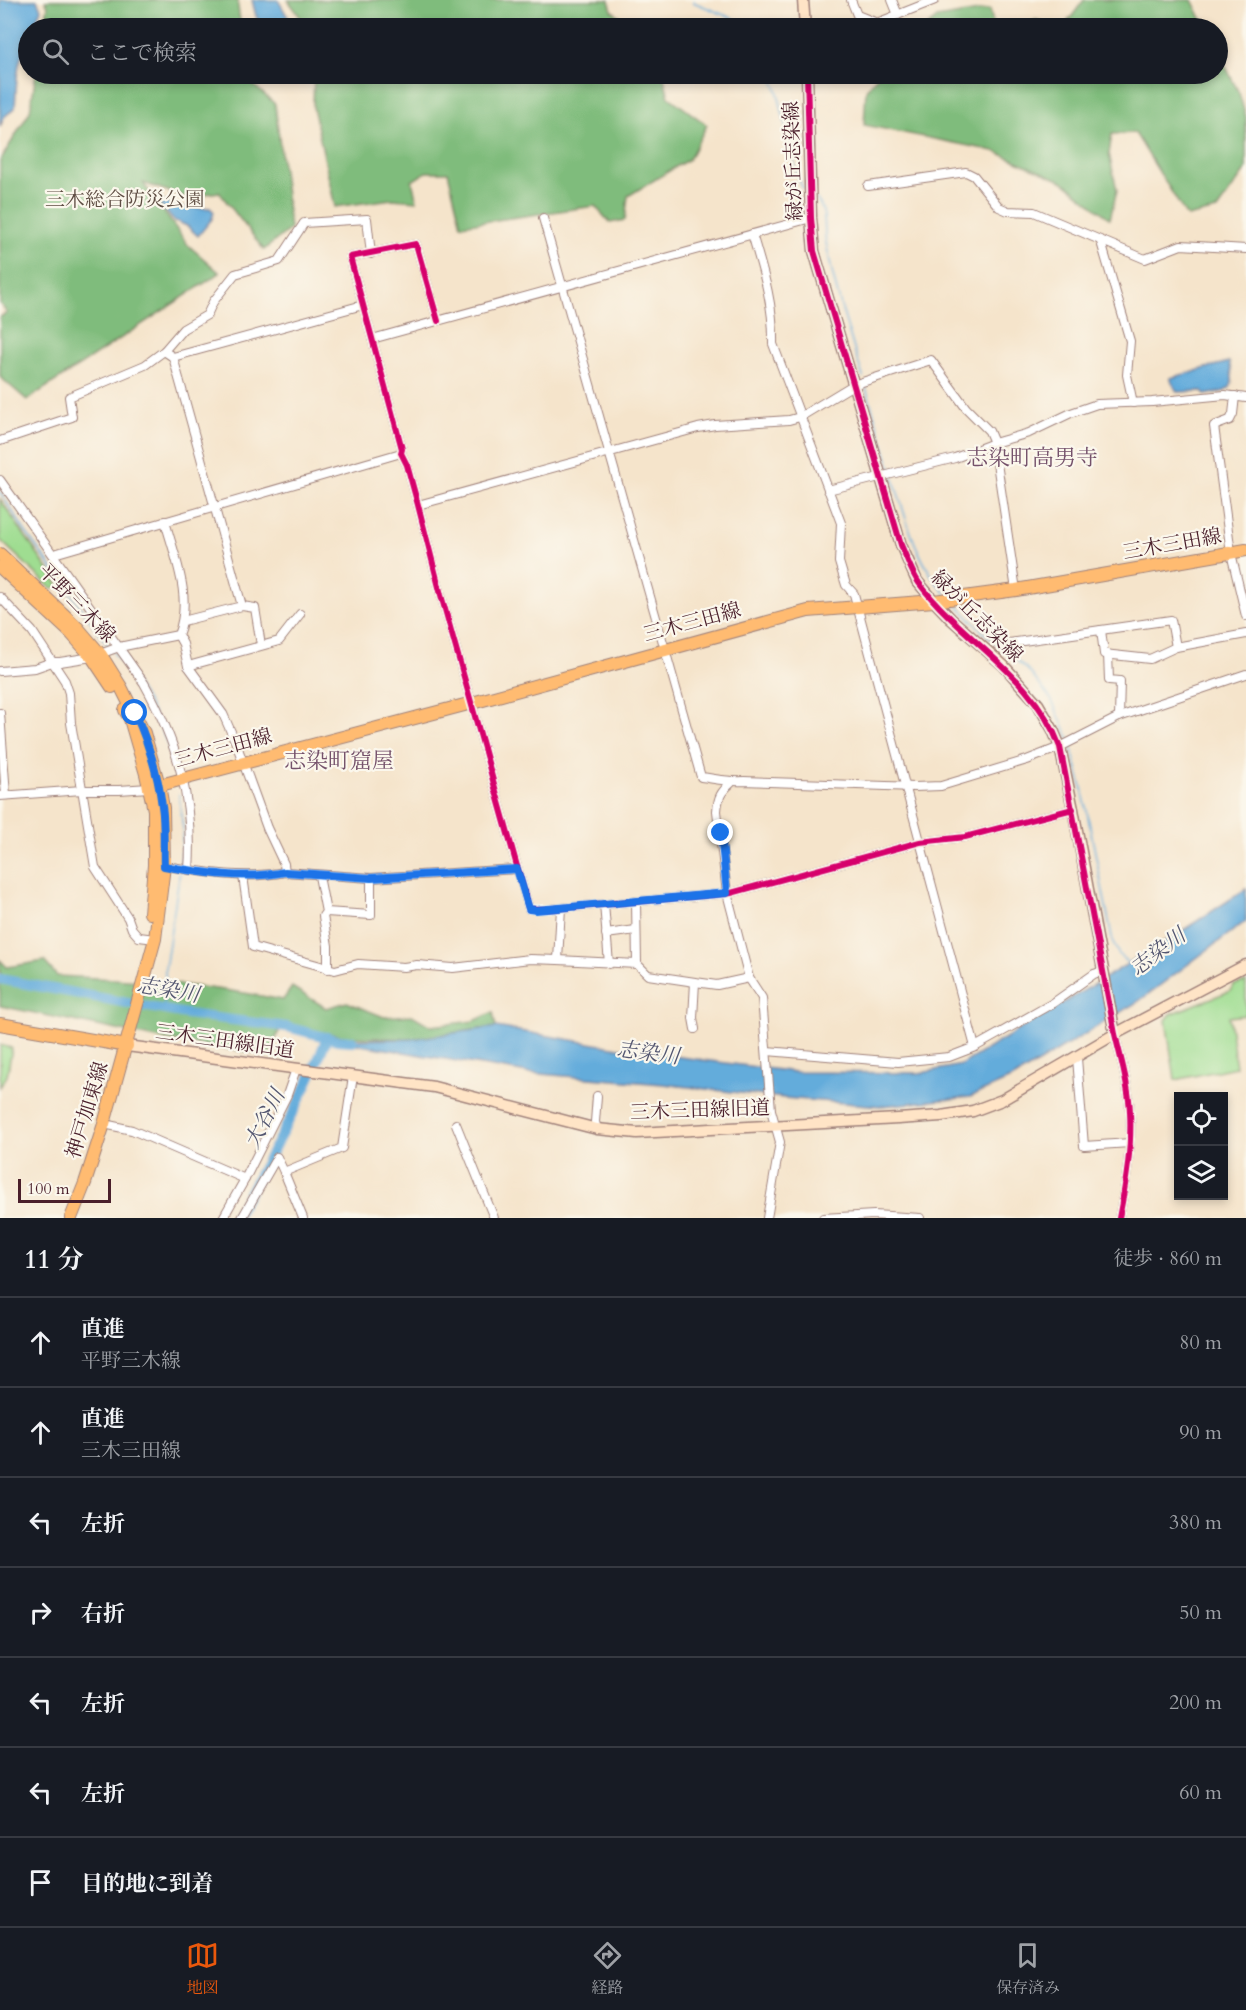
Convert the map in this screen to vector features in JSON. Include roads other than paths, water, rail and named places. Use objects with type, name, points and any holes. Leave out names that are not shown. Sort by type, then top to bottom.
[{"type":"main road","name":"三木三田線","points":[[154,786],[472,703],[808,611],[934,601],[1016,590],[1246,550]]},
{"type":"main road","name":"平野三木線","points":[[0,554],[77,627],[96,656],[130,719],[154,786]]},
{"type":"main road","name":"平野三木線","points":[[0,567],[96,656]]},
{"type":"main road","points":[[0,1024],[128,1040],[152,939],[174,868],[154,810],[154,786]]},
{"type":"main road","name":"神戸加東線","points":[[71,1218],[105,1124],[128,1040]]},
{"type":"street","points":[[803,0],[804,18]]},
{"type":"street","points":[[851,0],[857,15],[864,18]]},
{"type":"street","points":[[892,0],[898,15]]},
{"type":"street","points":[[890,18],[932,0]]},
{"type":"street","name":"緑が丘志染線","points":[[807,84],[814,250],[901,545],[917,580],[934,601],[1004,666],[1038,704],[1053,730],[1060,747],[1073,809],[1115,1034]]},
{"type":"street","points":[[868,186],[966,172],[974,176],[999,207],[1008,211],[1034,212],[1145,259],[1181,245],[1246,249]]},
{"type":"street","points":[[543,218],[701,777],[726,780],[731,783]]},
{"type":"street","points":[[372,339],[811,218]]},
{"type":"street","points":[[0,441],[72,417],[69,397],[145,365],[164,351],[183,329],[207,315],[213,302],[235,274],[279,261],[304,223],[367,219],[371,254]]},
{"type":"street","points":[[752,234],[766,279],[773,322],[773,344],[841,523],[839,562],[841,573],[846,585],[854,594],[975,1047]]},
{"type":"street","points":[[1101,242],[1130,341],[1127,375],[1133,403]]},
{"type":"street","points":[[438,321],[416,244],[350,257],[402,449],[401,453],[407,465],[529,909],[727,893],[920,842],[965,837],[1073,809]]},
{"type":"street","points":[[172,357],[363,305]]},
{"type":"street","points":[[164,351],[172,357],[242,606]]},
{"type":"street","points":[[418,506],[698,428],[800,417],[853,385],[932,360],[966,408],[988,431],[994,443],[1016,590]]},
{"type":"street","points":[[828,490],[956,458],[994,443],[1029,433],[1071,413],[1097,404],[1235,396],[1246,398]]},
{"type":"street","points":[[1235,396],[1230,420],[1214,426],[1232,553],[1246,616]]},
{"type":"street","points":[[54,554],[401,453]]},
{"type":"street","points":[[0,480],[144,683],[154,701],[177,753],[184,779],[190,831],[174,868],[243,876],[285,872],[371,878],[517,869]]},
{"type":"street","points":[[165,521],[184,593],[183,621],[178,635],[183,644],[188,666],[223,714],[244,763],[267,828],[284,864],[285,872]]},
{"type":"street","points":[[0,597],[32,631],[65,681],[69,693],[71,723],[95,867],[128,918],[132,929],[139,937],[152,939]]},
{"type":"street","points":[[183,621],[242,606],[255,608],[261,645]]},
{"type":"street","points":[[188,666],[279,641],[300,614]]},
{"type":"street","points":[[1009,643],[1171,620],[1176,647]]},
{"type":"street","points":[[1101,630],[1104,654],[1150,659],[1176,647],[1246,634]]},
{"type":"street","points":[[0,671],[35,668],[52,662],[96,656],[118,648],[178,635]]},
{"type":"street","points":[[1108,654],[1109,680],[1120,681],[1119,717]]},
{"type":"street","points":[[767,1218],[774,1165],[780,1142],[771,1110],[762,998],[749,978],[727,893],[717,811],[718,798],[722,791],[731,783],[744,781],[941,786],[1026,760],[1060,747],[1119,717],[1246,674]]},
{"type":"street","points":[[0,713],[3,795],[119,790],[154,786]]},
{"type":"street","points":[[243,876],[253,947],[328,969],[335,970],[358,964],[453,968],[530,959],[637,964]]},
{"type":"street","points":[[319,876],[326,912],[323,916],[328,946],[328,969]]},
{"type":"street","points":[[326,912],[371,915],[371,878]]},
{"type":"street","points":[[636,901],[637,964],[648,975],[717,985],[749,978]]},
{"type":"street","points":[[603,904],[609,964]]},
{"type":"street","points":[[558,960],[561,908]]},
{"type":"street","points":[[606,934],[636,930]]},
{"type":"street","name":"三木三田線旧道","points":[[128,1040],[296,1069],[434,1087],[597,1129],[647,1133],[909,1119],[973,1111],[1002,1100],[1115,1034],[1246,965]]},
{"type":"street","points":[[767,1051],[898,1062],[949,1057],[975,1047],[1053,1003],[1094,974],[1103,971]]},
{"type":"street","points":[[694,982],[695,1029]]},
{"type":"street","points":[[1115,1034],[1126,1080],[1130,1112],[1130,1143],[1119,1218]]},
{"type":"street","points":[[1077,1058],[1084,1146],[1130,1143]]},
{"type":"street","points":[[223,1218],[287,1095],[296,1069]]},
{"type":"street","points":[[284,1172],[342,1149],[353,1076]]},
{"type":"street","points":[[597,1096],[595,1122],[597,1129]]},
{"type":"street","points":[[105,1124],[132,1130],[244,1179]]},
{"type":"street","points":[[456,1124],[494,1218]]},
{"type":"street","points":[[242,1218],[277,1157],[303,1218]]},
{"type":"street","points":[[823,1218],[874,1216],[920,1218]]},
{"type":"water","points":[[0,0],[37,0],[41,9],[37,18],[18,18],[15,108],[4,117],[0,127]]},
{"type":"water","points":[[252,0],[278,0],[288,18],[257,18]]},
{"type":"water","points":[[155,198],[179,207],[210,208],[214,212],[212,219],[198,236],[187,226],[173,220]]},
{"type":"water","points":[[1229,362],[1232,384],[1230,388],[1221,392],[1205,395],[1201,391],[1177,392],[1170,378]]},
{"type":"water","points":[[1246,889],[1246,921],[1139,1001],[1015,1077],[970,1097],[881,1106],[784,1098],[663,1084],[528,1073],[332,1040],[411,1039],[496,1027],[642,1052],[795,1072],[921,1073],[961,1065],[1182,931]]},
{"type":"waterway","points":[[694,0],[693,2],[732,18]]},
{"type":"waterway","points":[[775,84],[797,174],[805,189]]},
{"type":"waterway","points":[[815,198],[822,208],[833,276],[863,377]]},
{"type":"waterway","points":[[865,385],[892,472]]},
{"type":"waterway","points":[[893,477],[919,554],[946,594]]},
{"type":"waterway","points":[[0,492],[25,531],[110,648]]},
{"type":"waterway","points":[[956,604],[984,633],[1028,670],[1051,699],[1069,738]]},
{"type":"waterway","points":[[113,652],[150,707],[175,769]]},
{"type":"waterway","points":[[1071,746],[1083,792],[1113,942],[1119,955],[1130,964]]},
{"type":"waterway","points":[[179,795],[183,829],[180,866]]},
{"type":"waterway","points":[[163,1010],[166,995],[165,969],[180,871]]},
{"type":"waterway","name":"志染川","points":[[0,979],[186,1014],[287,1027],[337,1040],[353,1041]]},
{"type":"waterway","name":"大谷川","points":[[235,1218],[296,1106],[327,1037]]},
{"type":"district","name":"志染町高男寺","points":[[1032,458]]},
{"type":"district","name":"志染町窟屋","points":[[339,761]]},
{"type":"park label","name":"三木総合防災公園","points":[[125,199]]}]
